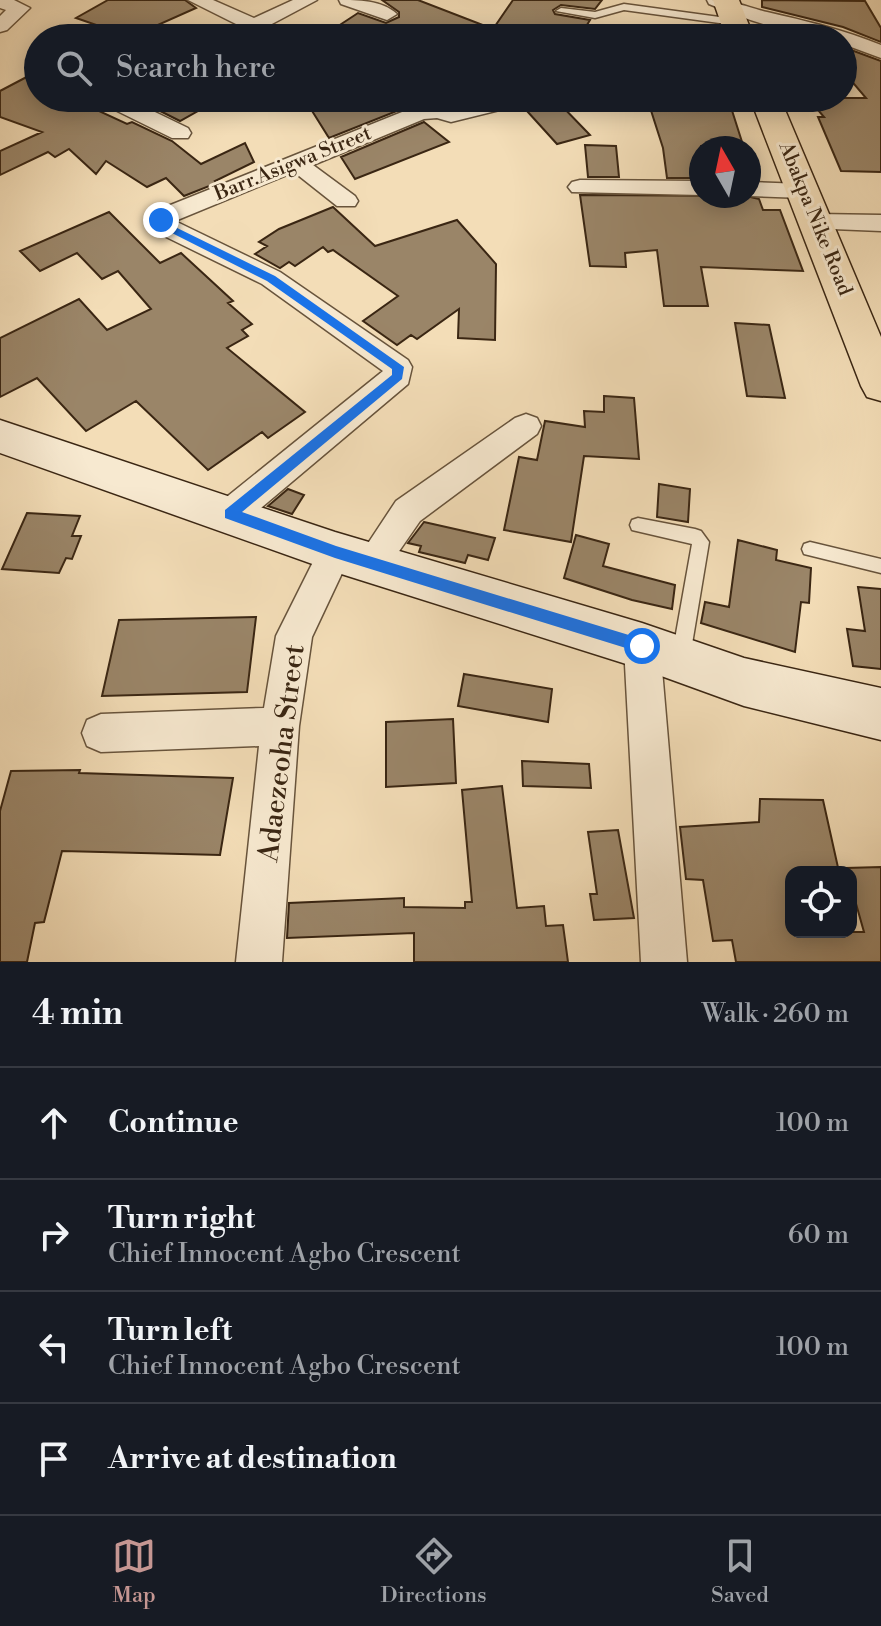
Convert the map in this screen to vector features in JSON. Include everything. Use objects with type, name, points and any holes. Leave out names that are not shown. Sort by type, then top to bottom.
[{"type":"main road","name":"Abakpa Nike Road","points":[[771,112],[881,386]]},
{"type":"main road","points":[[0,436],[141,487],[744,682],[881,714]]},
{"type":"street","points":[[197,0],[250,24]]},
{"type":"street","points":[[254,24],[308,0]]},
{"type":"street","points":[[348,0],[387,14]]},
{"type":"street","points":[[0,2],[20,8],[0,26]]},
{"type":"street","points":[[734,20],[761,24]]},
{"type":"street","points":[[857,42],[881,52]]},
{"type":"street","points":[[139,112],[180,133]]},
{"type":"street","name":"Barr.Asigwa Street","points":[[230,514],[398,376],[398,367],[271,278],[165,226],[161,220],[420,113],[429,112]]},
{"type":"street","name":"Barr.Asigwa Street","points":[[441,112],[451,115],[463,112]]},
{"type":"street","points":[[296,163],[346,201]]},
{"type":"street","points":[[580,187],[689,188]]},
{"type":"street","points":[[761,192],[881,223]]},
{"type":"street","name":"Adaezeoha Street","points":[[259,962],[280,726],[294,636],[354,557],[408,511],[526,426]]},
{"type":"street","points":[[661,653],[664,962]]},
{"type":"street","points":[[101,733],[280,726]]},
{"type":"lane","points":[[561,11],[595,15],[624,7],[734,20]]},
{"type":"lane","points":[[638,525],[695,536],[701,542],[661,653]]},
{"type":"lane","points":[[810,549],[881,566]]},
{"type":"building","points":[[108,0],[185,0],[196,8],[160,24],[93,24],[76,18]]},
{"type":"building","points":[[382,0],[418,0],[480,24],[341,24],[358,13],[386,23],[399,17],[399,12]]},
{"type":"building","points":[[513,0],[602,0],[595,9],[561,5],[553,10],[555,14],[590,20],[588,24],[496,24]]},
{"type":"building","points":[[762,0],[865,1],[881,28],[881,42],[857,33],[857,24],[831,24],[762,7]]},
{"type":"building","points":[[857,52],[881,61],[881,172],[841,171],[818,117],[824,117],[820,112],[857,112],[857,98],[866,98],[857,87]]},
{"type":"building","points":[[24,78],[24,112],[101,112],[127,124],[132,122],[172,141],[201,164],[245,143],[254,162],[215,181],[217,183],[184,196],[166,178],[147,187],[106,161],[96,174],[69,149],[55,157],[48,152],[0,175],[0,151],[42,132],[0,117],[0,91]]},
{"type":"building","points":[[162,112],[196,112],[180,121]]},
{"type":"building","points":[[313,112],[394,112],[329,138]]},
{"type":"building","points":[[528,112],[568,112],[590,135],[557,144]]},
{"type":"building","points":[[651,112],[732,112],[740,136],[689,136],[689,178],[667,178],[663,148]]},
{"type":"building","points":[[424,122],[449,142],[355,179],[341,157]]},
{"type":"building","points":[[585,145],[616,146],[619,177],[588,177]]},
{"type":"building","points":[[580,195],[689,196],[689,208],[761,208],[761,204],[763,210],[780,210],[803,271],[701,267],[708,306],[664,306],[657,250],[625,253],[626,267],[590,266]]},
{"type":"building","points":[[333,207],[375,246],[457,220],[496,264],[495,340],[458,338],[459,309],[417,339],[411,335],[397,345],[363,321],[398,296],[333,250],[328,252],[323,247],[295,266],[289,262],[280,268],[255,254],[267,246],[259,242],[279,229]]},
{"type":"building","points":[[109,212],[160,263],[181,253],[233,301],[228,303],[252,324],[242,330],[248,336],[227,348],[305,412],[268,438],[262,432],[208,470],[136,401],[86,431],[37,378],[0,397],[0,338],[79,299],[107,330],[151,309],[118,271],[102,279],[77,253],[40,271],[20,251]]},
{"type":"building","points":[[735,323],[769,325],[785,398],[747,396]]},
{"type":"building","points":[[604,396],[634,398],[639,459],[584,456],[571,542],[504,530],[519,457],[537,460],[545,421],[585,427],[584,411],[604,412]]},
{"type":"building","points":[[659,484],[690,489],[688,522],[657,517]]},
{"type":"building","points":[[288,489],[304,495],[292,514],[268,506]]},
{"type":"building","points":[[27,513],[80,516],[72,536],[81,536],[72,559],[66,558],[59,573],[2,569]]},
{"type":"building","points":[[424,522],[495,538],[488,560],[468,555],[465,563],[419,552],[421,546],[408,543]]},
{"type":"building","points":[[576,535],[609,544],[603,566],[675,585],[672,609],[564,578]]},
{"type":"building","points":[[738,540],[777,550],[776,560],[811,568],[809,603],[801,602],[795,652],[701,623],[705,602],[729,607]]},
{"type":"building","points":[[858,587],[881,589],[881,669],[853,666],[847,629],[865,631]]},
{"type":"building","points":[[256,617],[247,692],[102,696],[119,620]]},
{"type":"building","points":[[464,674],[552,689],[548,722],[458,706]]},
{"type":"building","points":[[453,719],[456,783],[386,787],[386,722]]},
{"type":"building","points":[[522,761],[589,764],[591,788],[523,786]]},
{"type":"building","points":[[80,770],[79,773],[233,778],[220,855],[62,851],[44,922],[35,923],[27,962],[0,962],[0,811],[11,771]]},
{"type":"building","points":[[502,786],[517,908],[544,906],[546,926],[563,925],[568,962],[414,962],[414,933],[287,938],[289,903],[404,898],[404,907],[465,908],[465,902],[472,902],[462,790]]},
{"type":"building","points":[[760,799],[823,800],[838,866],[785,866],[785,938],[857,938],[857,932],[864,932],[857,907],[857,868],[881,867],[881,962],[736,962],[732,940],[713,941],[703,880],[686,879],[680,827],[759,822]]},
{"type":"building","points":[[618,830],[634,918],[594,920],[590,894],[597,894],[588,832]]},
{"type":"route","points":[[161,220],[165,226],[271,278],[398,367],[398,376],[230,514],[335,552],[642,646]]}]
